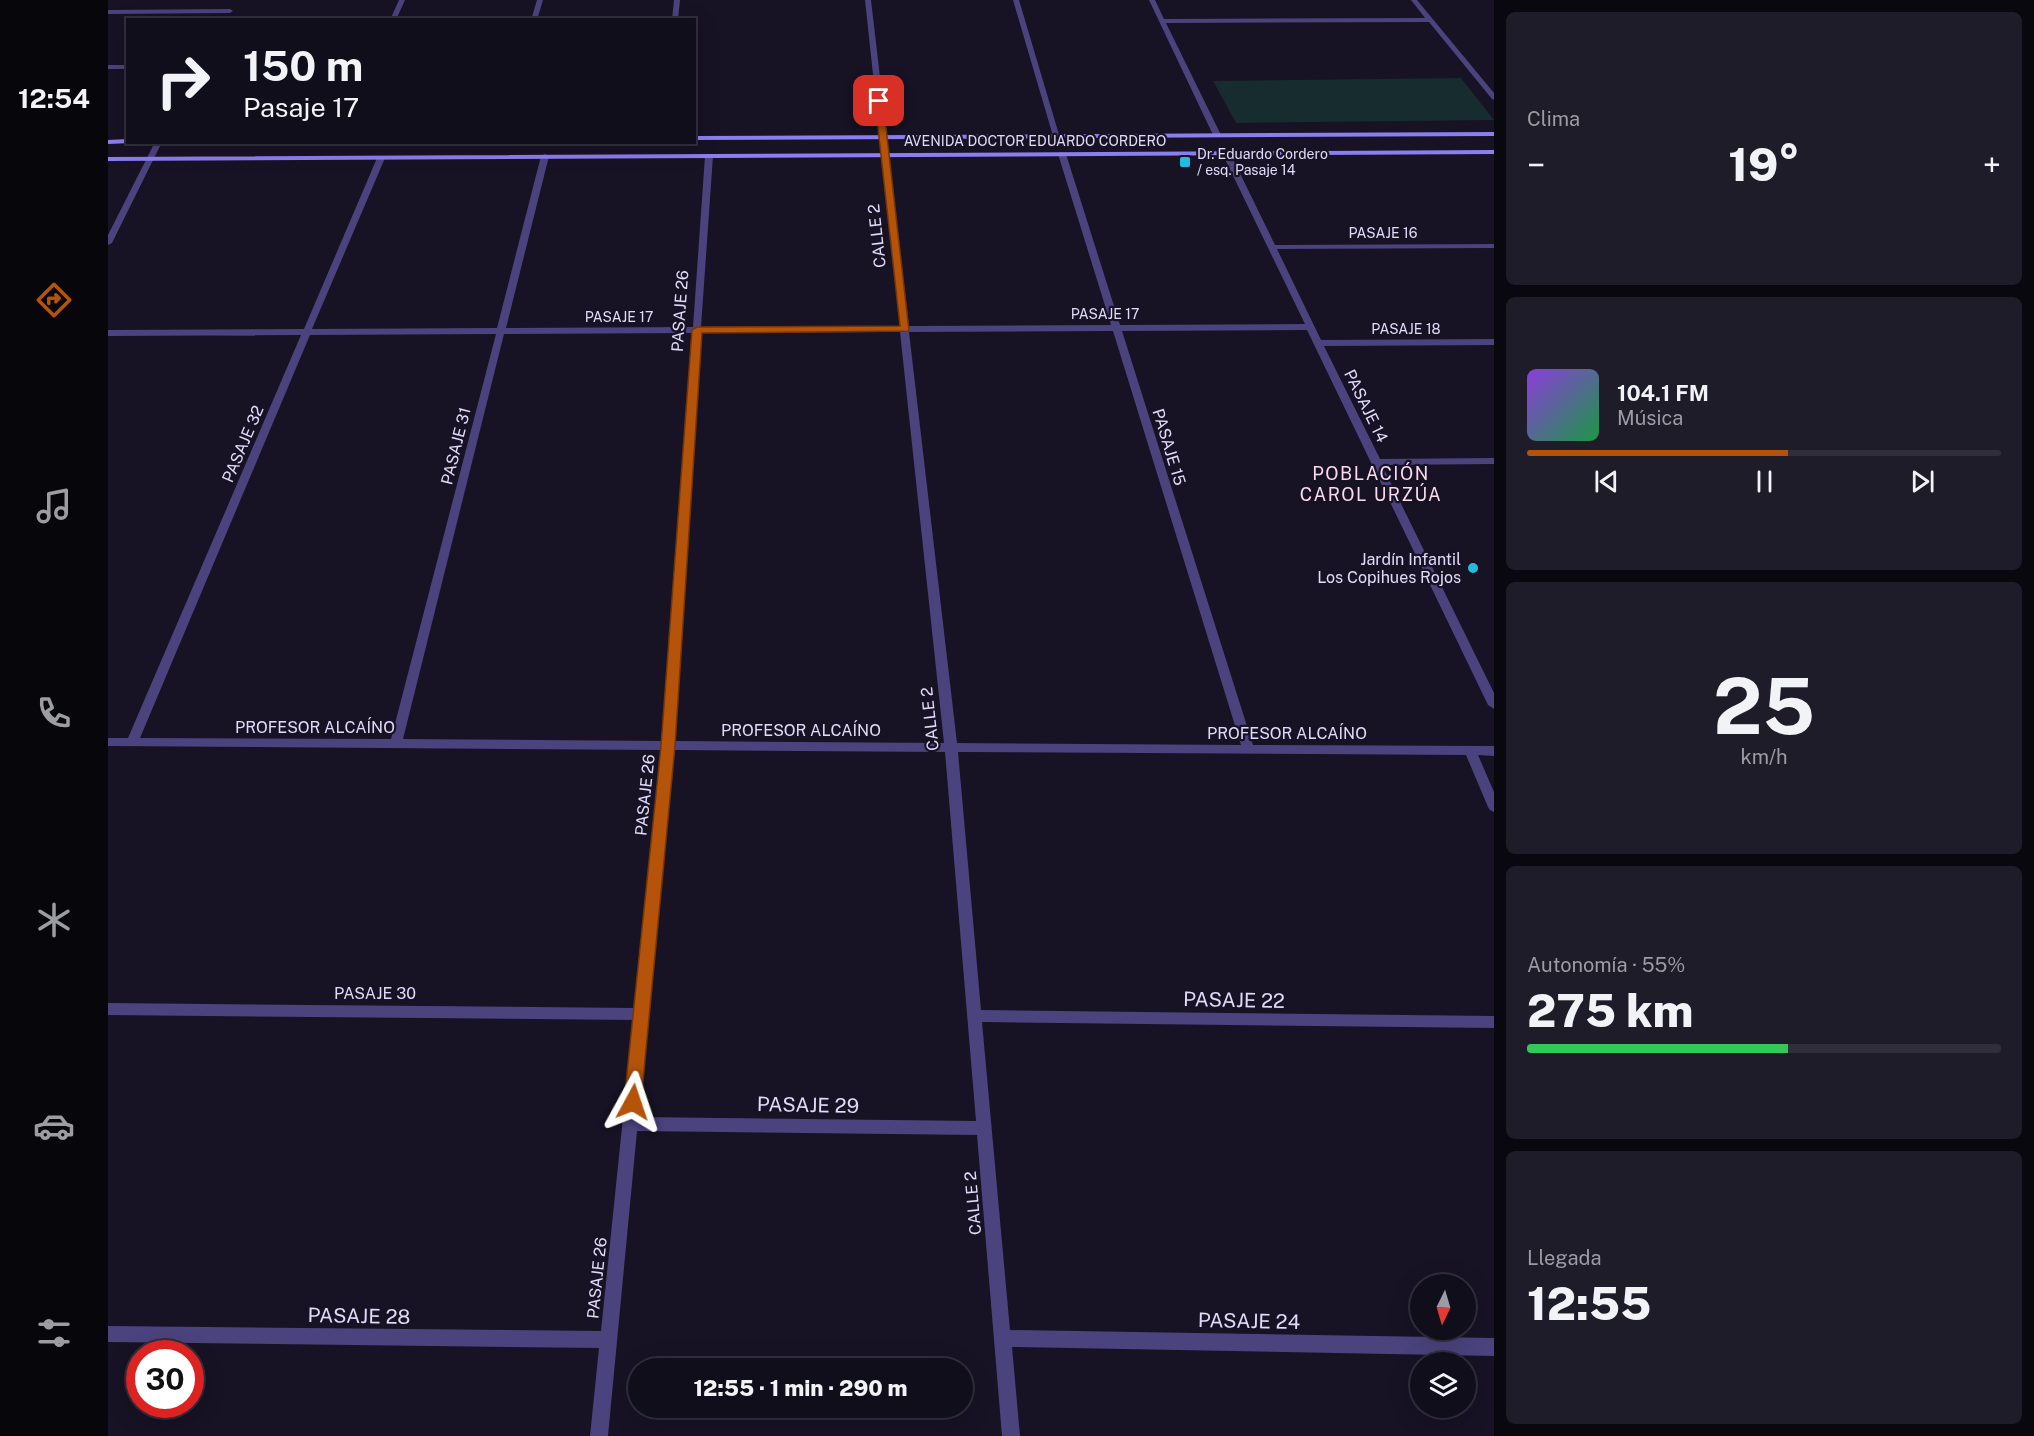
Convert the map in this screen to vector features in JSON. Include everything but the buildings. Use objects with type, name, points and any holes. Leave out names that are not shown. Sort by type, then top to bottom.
[{"type":"street","points":[[394,18],[402,0]]},
{"type":"street","points":[[535,18],[540,0]]},
{"type":"street","points":[[675,18],[677,0]]},
{"type":"street","name":"CALLE 2","points":[[868,0],[951,747],[1011,1436]]},
{"type":"street","points":[[1016,0],[1057,136]]},
{"type":"street","points":[[1152,0],[1217,135]]},
{"type":"street","points":[[1414,0],[1494,98]]},
{"type":"street","points":[[108,12],[232,9],[227,18]]},
{"type":"street","points":[[1163,21],[1430,20]]},
{"type":"street","points":[[108,67],[126,67]]},
{"type":"street","name":"AVENIDA DOCTOR EDUARDO CORDERO","points":[[696,138],[1494,134]]},
{"type":"street","points":[[108,141],[126,141]]},
{"type":"street","points":[[108,243],[153,159],[158,144]]},
{"type":"street","name":"AVENIDA DOCTOR EDUARDO CORDERO","points":[[108,159],[1494,152]]},
{"type":"street","name":"PASAJE 14","points":[[1226,153],[1494,705]]},
{"type":"street","name":"PASAJE 15","points":[[1062,154],[1248,749]]},
{"type":"street","name":"PASAJE 31","points":[[396,744],[545,156]]},
{"type":"street","name":"PASAJE 26","points":[[599,1436],[668,746],[709,156]]},
{"type":"street","name":"PASAJE 32","points":[[132,742],[381,158]]},
{"type":"street","name":"PASAJE 16","points":[[1271,247],[1494,246]]},
{"type":"street","name":"PASAJE 17","points":[[108,333],[1310,327]]},
{"type":"street","name":"PASAJE 18","points":[[1318,343],[1494,342]]},
{"type":"street","points":[[1376,462],[1494,461]]},
{"type":"street","name":"PROFESOR ALCAÍNO","points":[[108,742],[1494,751]]},
{"type":"street","points":[[1470,751],[1494,807]]},
{"type":"street","name":"PASAJE 30","points":[[108,1009],[641,1014]]},
{"type":"street","name":"PASAJE 22","points":[[974,1016],[1494,1022]]},
{"type":"street","name":"PASAJE 29","points":[[631,1124],[985,1128]]},
{"type":"street","name":"PASAJE 28","points":[[108,1334],[608,1340]]},
{"type":"street","name":"PASAJE 24","points":[[1003,1338],[1494,1347]]},
{"type":"green space","points":[[1461,78],[1494,120],[1236,123],[1213,81]]},
{"type":"place","name":"Dr. Eduardo Cordero / esq. Pasaje 14","points":[[1185,162]]},
{"type":"place","name":"Jardín Infantil Los Copihues Rojos","points":[[1473,568]]},
{"type":"district","name":"POBLACIÓN CAROL URZÚA","points":[[1371,483]]},
{"type":"route","points":[[633,1102],[668,746],[697,330],[905,329],[879,101]]}]
